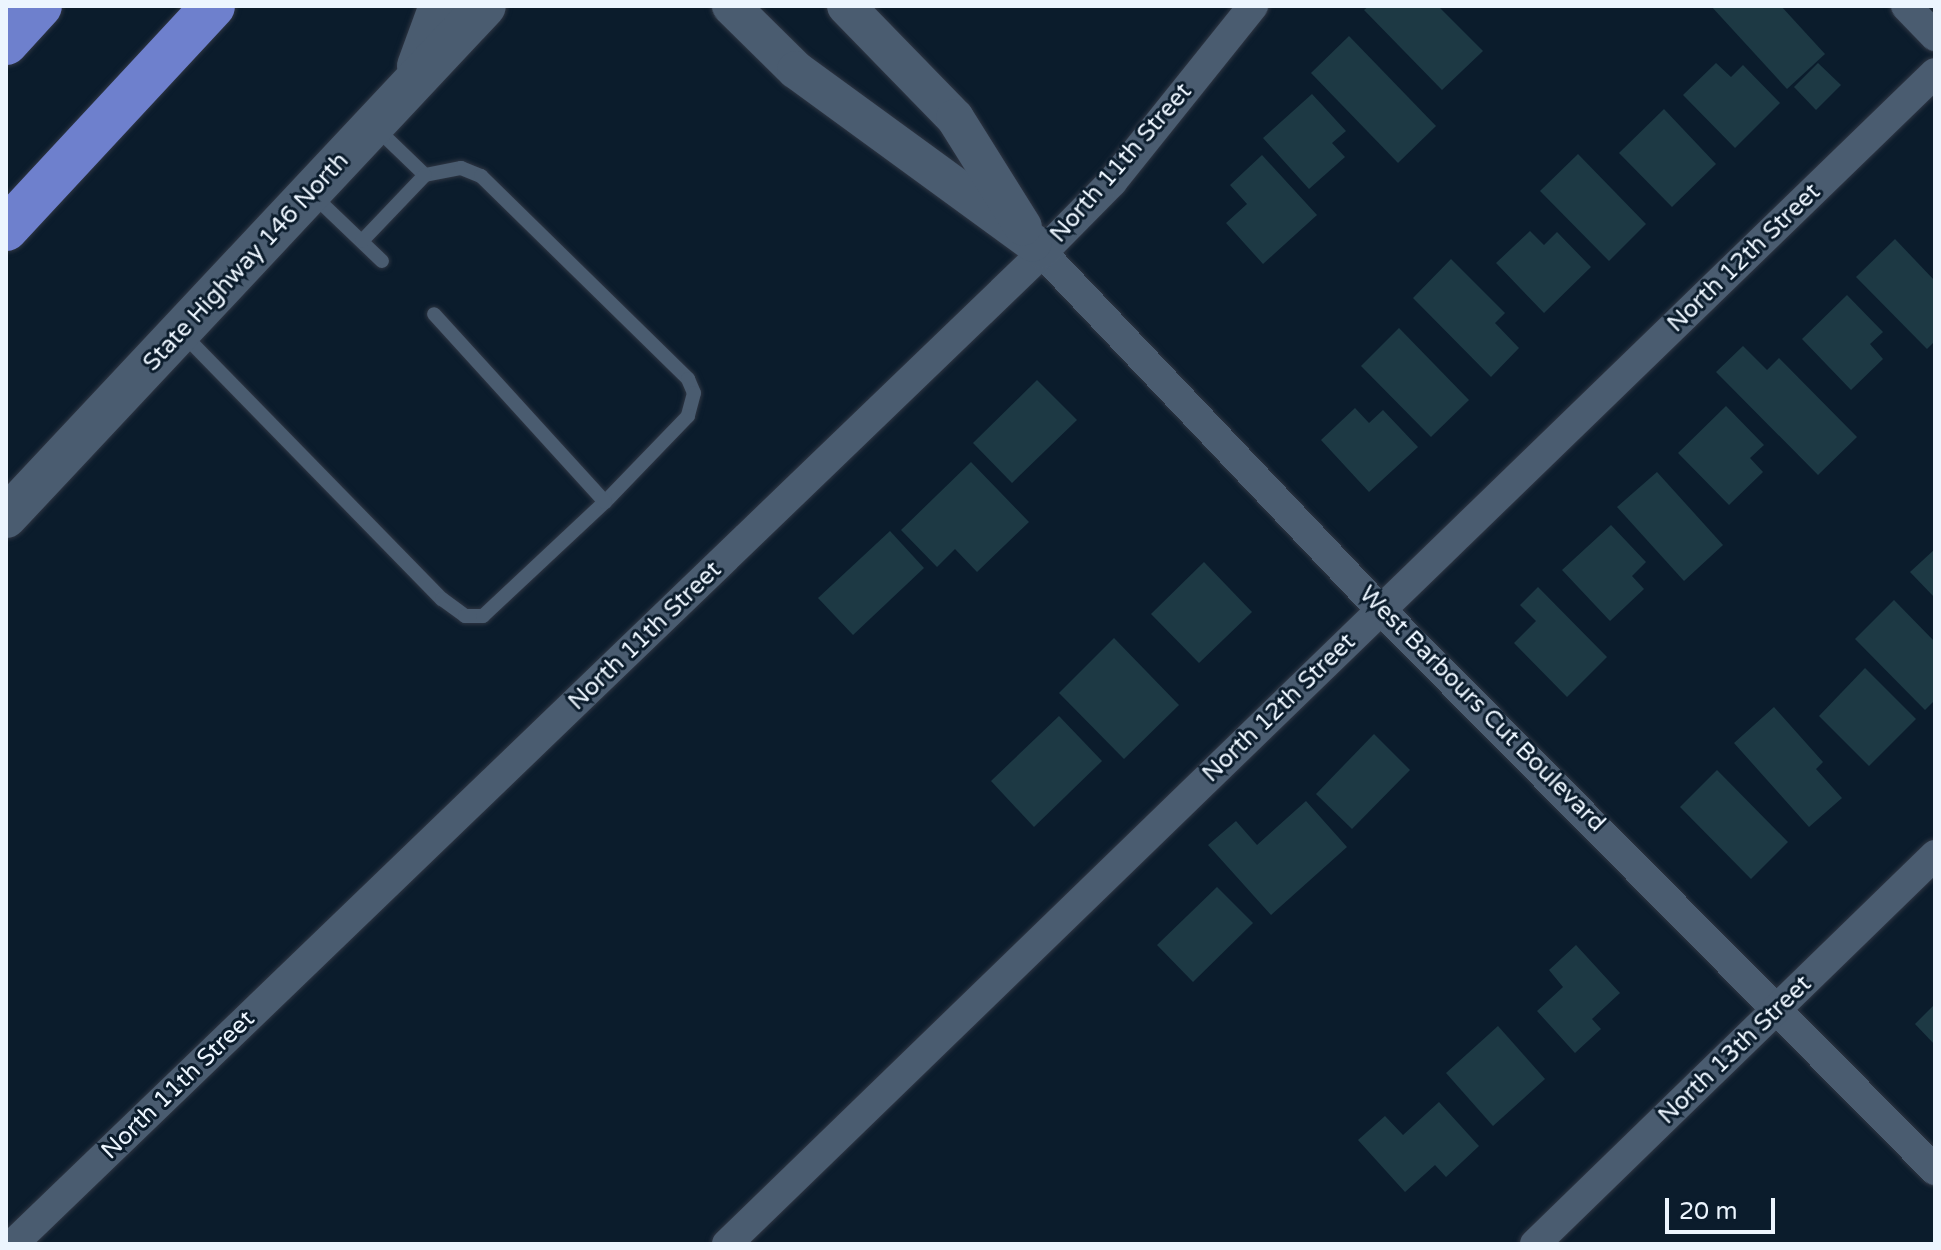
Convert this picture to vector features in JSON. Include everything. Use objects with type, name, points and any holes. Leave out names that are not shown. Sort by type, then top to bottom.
[{"type":"highway","points":[[6,43],[40,6]]},
{"type":"highway","points":[[6,229],[213,6]]},
{"type":"main road","points":[[411,86],[440,6]]},
{"type":"main road","name":"State Highway 146 North","points":[[6,517],[485,6]]},
{"type":"street","name":"West Barbours Cut Boulevard","points":[[731,6],[796,70],[1038,248],[1381,610],[1779,1008],[1935,1170]]},
{"type":"street","name":"West Barbours Cut Boulevard","points":[[846,6],[955,118],[1038,248]]},
{"type":"street","name":"North 11th Street","points":[[13,1244],[1038,248],[1112,182],[1253,6]]},
{"type":"street","points":[[1906,6],[1935,36]]},
{"type":"street","name":"North 12th Street","points":[[727,1244],[1935,73]]},
{"type":"street","name":"North 13th Street","points":[[1535,1244],[1935,855]]},
{"type":"lane","points":[[374,126],[425,175]]},
{"type":"lane","points":[[181,331],[442,599],[465,616],[483,616],[605,502],[688,416],[694,393],[688,379],[481,176],[461,168],[425,175],[362,241]]},
{"type":"lane","points":[[311,193],[382,261]]},
{"type":"lane","points":[[434,314],[605,502]]},
{"type":"building","points":[[1369,6],[1438,6],[1483,51],[1442,90],[1364,10]]},
{"type":"building","points":[[1711,6],[1781,6],[1825,54],[1787,89]]},
{"type":"building","points":[[1349,36],[1436,126],[1398,163],[1311,73]]},
{"type":"building","points":[[1716,63],[1731,77],[1743,65],[1780,103],[1735,148],[1683,95]]},
{"type":"building","points":[[1818,63],[1841,85],[1816,110],[1794,87]]},
{"type":"building","points":[[1312,94],[1346,131],[1332,143],[1345,157],[1309,189],[1263,138]]},
{"type":"building","points":[[1664,109],[1716,164],[1672,207],[1619,153]]},
{"type":"building","points":[[1578,154],[1646,224],[1609,261],[1540,191]]},
{"type":"building","points":[[1262,155],[1317,215],[1263,264],[1226,223],[1247,204],[1230,185]]},
{"type":"building","points":[[1530,231],[1544,245],[1557,232],[1591,267],[1544,313],[1496,263]]},
{"type":"building","points":[[1895,239],[1935,281],[1935,341],[1927,349],[1856,277]]},
{"type":"building","points":[[1451,259],[1505,313],[1495,323],[1519,348],[1491,377],[1413,298]]},
{"type":"building","points":[[1847,295],[1883,332],[1870,344],[1883,359],[1851,390],[1802,339]]},
{"type":"building","points":[[1399,328],[1469,400],[1431,437],[1361,366]]},
{"type":"building","points":[[1743,346],[1767,370],[1779,358],[1857,437],[1818,475],[1716,372]]},
{"type":"building","points":[[1037,380],[1077,420],[1012,483],[973,443]]},
{"type":"building","points":[[1726,406],[1764,445],[1750,458],[1763,472],[1729,505],[1678,453]]},
{"type":"building","points":[[1355,408],[1369,423],[1383,410],[1418,447],[1369,492],[1321,440]]},
{"type":"building","points":[[971,462],[1029,522],[977,572],[955,549],[937,567],[901,530]]},
{"type":"building","points":[[1657,472],[1723,545],[1684,581],[1617,507]]},
{"type":"building","points":[[1611,525],[1646,562],[1632,576],[1644,589],[1610,621],[1562,570]]},
{"type":"building","points":[[890,531],[924,568],[853,635],[818,598]]},
{"type":"building","points":[[1935,549],[1935,598],[1910,572]]},
{"type":"building","points":[[1204,562],[1252,612],[1199,663],[1151,614]]},
{"type":"building","points":[[1538,587],[1607,657],[1567,697],[1514,643],[1536,621],[1520,605]]},
{"type":"building","points":[[1894,600],[1935,642],[1935,700],[1925,710],[1855,639]]},
{"type":"building","points":[[1114,638],[1179,705],[1124,759],[1059,693]]},
{"type":"building","points":[[1865,668],[1916,719],[1869,766],[1819,716]]},
{"type":"building","points":[[1774,707],[1823,762],[1816,769],[1842,798],[1809,827],[1734,743]]},
{"type":"building","points":[[1059,716],[1102,761],[1034,827],[991,781]]},
{"type":"building","points":[[1374,734],[1410,770],[1352,829],[1316,794]]},
{"type":"building","points":[[1717,770],[1788,842],[1751,879],[1680,807]]},
{"type":"building","points":[[1306,801],[1347,847],[1271,915],[1208,845],[1236,821],[1257,845]]},
{"type":"building","points":[[1217,887],[1253,923],[1193,982],[1157,945]]},
{"type":"building","points":[[1576,945],[1620,993],[1592,1019],[1601,1029],[1575,1053],[1537,1011],[1563,987],[1549,970]]},
{"type":"building","points":[[1935,1004],[1935,1045],[1915,1024]]},
{"type":"building","points":[[1498,1026],[1545,1079],[1493,1126],[1446,1073]]},
{"type":"building","points":[[1439,1102],[1479,1146],[1446,1177],[1435,1165],[1405,1192],[1358,1140],[1385,1116],[1403,1135]]}]
